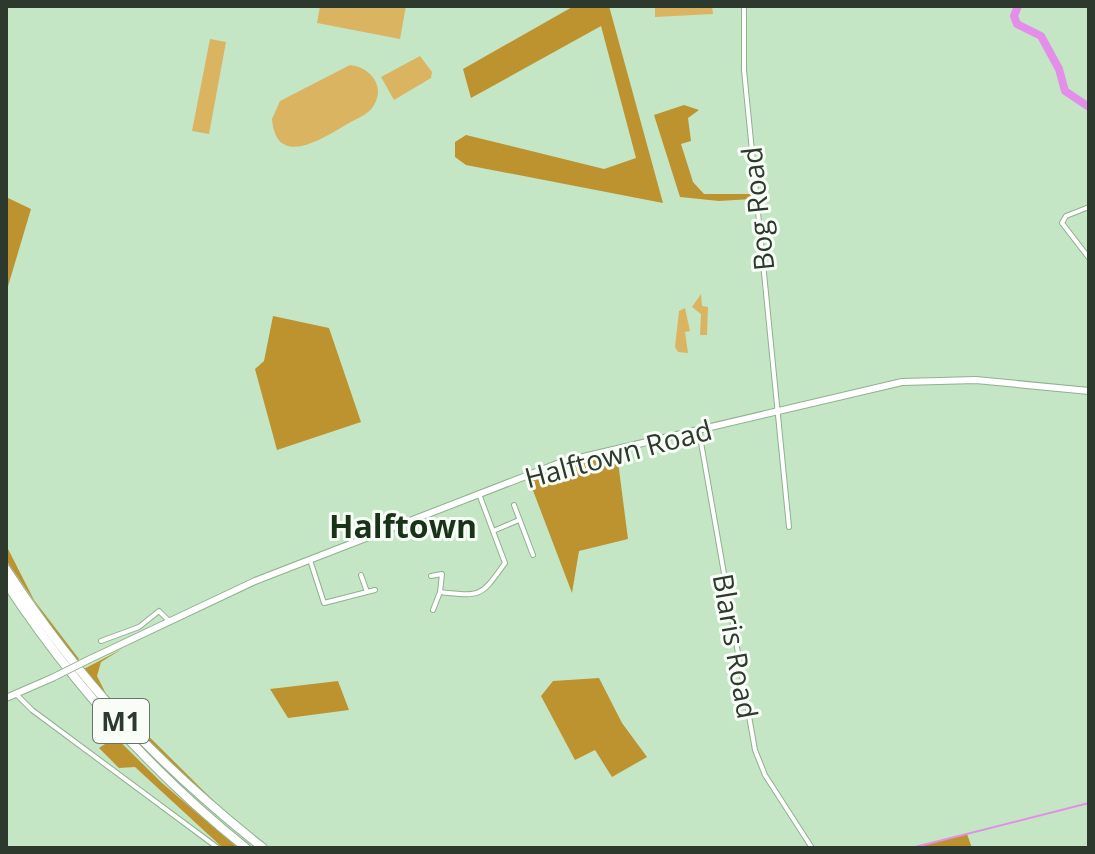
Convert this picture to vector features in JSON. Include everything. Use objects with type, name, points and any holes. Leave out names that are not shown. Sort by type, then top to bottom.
[{"type":"highway","name":"M1","points":[[6,569],[56,643],[129,731],[185,786],[263,848]]},
{"type":"highway","name":"M1","points":[[6,583],[74,680],[128,742],[178,791],[246,848]]},
{"type":"street","name":"Bog Road","points":[[744,6],[744,70],[789,527]]},
{"type":"street","points":[[1089,207],[1066,216],[1062,223],[1089,258]]},
{"type":"street","name":"Halftown Road","points":[[6,698],[223,594],[562,462],[915,380],[1006,382],[1089,391]]},
{"type":"street","name":"Blaris Road","points":[[698,429],[755,750],[765,775],[812,848]]},
{"type":"street","points":[[440,592],[472,596],[488,588],[505,563],[479,494]]},
{"type":"street","points":[[514,505],[533,555]]},
{"type":"street","points":[[493,531],[519,520]]},
{"type":"street","points":[[310,560],[324,603],[375,590]]},
{"type":"street","points":[[431,576],[442,574],[440,592],[433,610]]},
{"type":"street","points":[[361,575],[367,592]]},
{"type":"street","name":"Halftown Road","points":[[101,641],[139,627],[159,611],[169,621]]},
{"type":"street","points":[[17,694],[32,710],[218,848]]},
{"type":"shaded area","points":[[320,6],[406,6],[400,39],[317,23]]},
{"type":"shaded area","points":[[574,6],[609,6],[663,203],[466,165],[455,157],[455,142],[466,135],[604,169],[636,158],[601,26],[471,98],[463,69]]},
{"type":"shaded area","points":[[655,6],[712,6],[713,14],[655,17]]},
{"type":"shaded area","points":[[210,39],[226,42],[209,134],[192,131]]},
{"type":"shaded area","points":[[420,56],[432,72],[431,78],[394,100],[381,77]]},
{"type":"shaded area","points":[[350,65],[369,73],[377,84],[377,98],[372,109],[312,143],[290,146],[282,143],[275,134],[272,119],[280,101]]},
{"type":"shaded area","points":[[684,105],[699,110],[688,118],[691,141],[681,144],[693,182],[704,194],[752,194],[752,199],[719,201],[680,197],[654,115]]},
{"type":"shaded area","points":[[6,197],[31,209],[6,293]]},
{"type":"shaded area","points":[[701,294],[702,306],[708,307],[707,335],[700,335],[701,314],[692,307]]},
{"type":"shaded area","points":[[685,308],[690,331],[685,332],[688,353],[678,352],[675,347],[679,311]]},
{"type":"shaded area","points":[[273,316],[329,328],[361,422],[277,450],[255,369],[264,361]]},
{"type":"shaded area","points":[[617,454],[628,539],[579,551],[572,593],[529,480],[552,470]]},
{"type":"shaded area","points":[[6,545],[34,600],[79,659],[76,662],[6,560]]},
{"type":"shaded area","points":[[122,649],[101,662],[97,676],[106,694],[226,813],[146,739],[82,670]]},
{"type":"shaded area","points":[[599,678],[622,723],[647,757],[612,777],[595,750],[575,760],[541,696],[553,681]]},
{"type":"shaded area","points":[[338,681],[349,710],[288,718],[270,689]]},
{"type":"shaded area","points":[[99,721],[162,783],[238,848],[223,848],[135,767],[119,768],[99,748],[111,740]]},
{"type":"shaded area","points":[[967,834],[972,848],[914,848]]},
{"type":"waterway","points":[[1018,6],[1014,16],[1017,24],[1041,36],[1059,69],[1065,91],[1089,107]]},
{"type":"waterway","points":[[911,848],[1089,803]]},
{"type":"district","name":"Halftown","points":[[403,525]]}]
